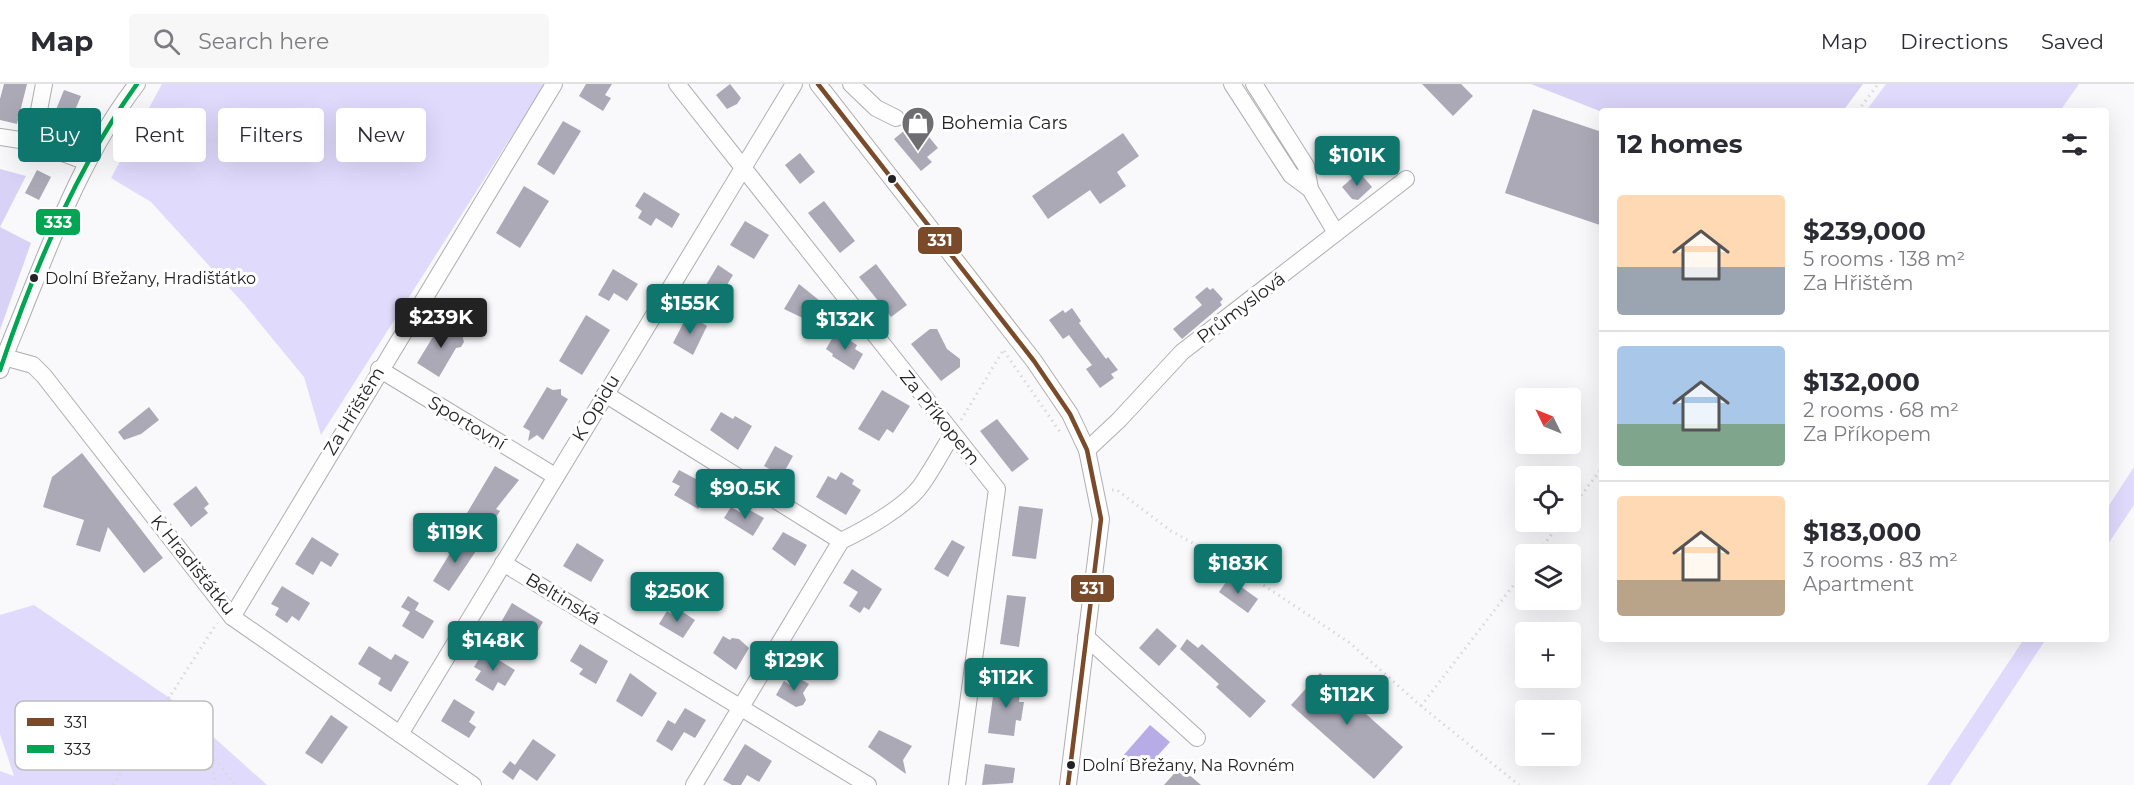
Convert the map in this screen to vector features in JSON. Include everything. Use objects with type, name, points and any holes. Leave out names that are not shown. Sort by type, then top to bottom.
[{"type":"street","points":[[39,108],[44,84]]},
{"type":"street","points":[[101,140],[137,84]]},
{"type":"street","name":"Za Hřištěm","points":[[232,616],[379,369],[554,84]]},
{"type":"street","name":"Za Příkopem","points":[[677,84],[952,435],[997,489],[957,785]]},
{"type":"street","name":"K Opidu","points":[[400,734],[794,84]]},
{"type":"street","points":[[844,84],[822,90],[1016,337],[1070,414],[1087,450],[1101,519],[1068,785]]},
{"type":"street","points":[[851,84],[876,108],[896,118]]},
{"type":"street","points":[[1232,84],[1292,175],[1310,189]]},
{"type":"street","points":[[1254,84],[1306,166],[1310,189],[1336,233]]},
{"type":"street","points":[[0,137],[18,140]]},
{"type":"street","points":[[2,364],[44,254],[87,162]]},
{"type":"street","name":"Průmyslová","points":[[1087,450],[1119,420],[1182,352],[1406,179]]},
{"type":"street","name":"K Hradišťátku","points":[[2,364],[33,365],[44,376],[232,616],[473,785]]},
{"type":"street","name":"Sportovní","points":[[379,369],[555,476]]},
{"type":"street","points":[[604,394],[841,541]]},
{"type":"street","points":[[694,785],[841,541],[859,532],[912,495],[922,484],[952,435]]},
{"type":"street","name":"Beltinská","points":[[503,563],[868,785]]},
{"type":"street","points":[[1086,637],[1197,738]]},
{"type":"path","points":[[1860,108],[1878,84]]},
{"type":"path","points":[[952,435],[1003,350],[1016,337]]},
{"type":"path","points":[[996,340],[1061,434]]},
{"type":"path","points":[[1581,496],[1599,472]]},
{"type":"path","points":[[1095,489],[1117,490],[1171,531],[1273,590],[1350,643],[1421,706],[1519,785]]},
{"type":"path","points":[[1544,544],[1553,532]]},
{"type":"path","points":[[1421,706],[1515,583]]},
{"type":"path","points":[[166,701],[218,621],[232,616]]},
{"type":"path","points":[[168,697],[171,701]]},
{"type":"path","points":[[213,754],[235,785]]},
{"type":"path","points":[[113,785],[122,770]]},
{"type":"path","points":[[213,770],[216,785]]},
{"type":"shaded area","points":[[162,84],[545,84],[321,435],[304,377],[244,304],[151,202],[111,178],[120,162],[206,162],[206,108],[149,108]]},
{"type":"shaded area","points":[[1531,84],[1863,84],[1845,108],[1599,108],[1599,111]]},
{"type":"shaded area","points":[[1886,84],[2079,84],[2062,108],[1868,108]]},
{"type":"shaded area","points":[[0,169],[26,176],[0,227]]},
{"type":"shaded area","points":[[0,227],[31,243],[0,330]]},
{"type":"shaded area","points":[[2134,467],[2134,505],[2109,542],[2109,505]]},
{"type":"shaded area","points":[[34,605],[173,701],[15,701],[15,770],[213,770],[213,737],[267,785],[0,785],[0,771],[14,776],[0,734],[0,615]]},
{"type":"shaded area","points":[[2022,642],[2044,642],[1950,785],[1927,785]]},
{"type":"shaded area","points":[[1150,725],[1170,742],[1141,774],[1122,757]]},
{"type":"building","points":[[4,84],[27,84],[21,108],[18,108],[17,124],[0,120],[0,99]]},
{"type":"building","points":[[586,84],[612,84],[605,95],[611,98],[603,111],[579,96]]},
{"type":"building","points":[[730,84],[741,98],[737,104],[727,109],[716,95]]},
{"type":"building","points":[[1422,84],[1461,84],[1473,96],[1453,116]]},
{"type":"building","points":[[64,90],[81,96],[76,108],[57,108]]},
{"type":"building","points":[[1533,109],[1599,131],[1599,225],[1505,193]]},
{"type":"building","points":[[563,121],[581,131],[554,175],[537,164]]},
{"type":"building","points":[[916,121],[938,148],[927,157],[932,162],[921,171],[894,139]]},
{"type":"building","points":[[1123,133],[1139,156],[1117,172],[1126,186],[1100,204],[1090,190],[1048,219],[1032,196]]},
{"type":"building","points":[[800,153],[815,172],[800,184],[785,165]]},
{"type":"building","points":[[37,170],[51,177],[39,200],[25,193]]},
{"type":"building","points":[[1359,172],[1372,187],[1358,200],[1352,199],[1342,187]]},
{"type":"building","points":[[524,186],[549,201],[520,248],[496,233]]},
{"type":"building","points":[[644,192],[680,214],[672,228],[656,218],[651,226],[638,218],[642,211],[635,206]]},
{"type":"building","points":[[824,201],[855,241],[840,253],[808,213]]},
{"type":"building","points":[[745,221],[769,235],[754,259],[730,245]]},
{"type":"building","points":[[876,264],[907,305],[891,317],[859,277]]},
{"type":"building","points":[[718,265],[733,275],[715,304],[700,295]]},
{"type":"building","points":[[613,269],[638,284],[627,301],[614,293],[609,301],[598,295]]},
{"type":"building","points":[[799,284],[825,305],[811,322],[784,309]]},
{"type":"building","points":[[1207,287],[1210,290],[1213,288],[1223,299],[1220,302],[1222,305],[1182,339],[1173,329],[1202,305],[1195,297]]},
{"type":"building","points":[[1072,308],[1081,321],[1079,323],[1106,359],[1108,357],[1118,370],[1111,374],[1114,378],[1100,388],[1086,369],[1092,365],[1069,335],[1063,339],[1049,320],[1063,310],[1065,313]]},
{"type":"building","points":[[688,314],[707,326],[693,355],[673,343]]},
{"type":"building","points":[[586,315],[610,330],[582,375],[559,361]]},
{"type":"building","points":[[442,322],[462,335],[464,342],[461,347],[456,348],[439,377],[417,363]]},
{"type":"building","points":[[930,329],[937,329],[947,349],[960,359],[960,367],[941,381],[911,344]]},
{"type":"building","points":[[836,332],[857,345],[855,349],[863,354],[854,370],[832,356],[833,354],[826,349]]},
{"type":"building","points":[[547,387],[553,390],[561,389],[561,395],[568,399],[543,440],[537,435],[528,441],[530,431],[523,427]]},
{"type":"building","points":[[882,390],[910,406],[893,433],[887,429],[879,441],[858,429]]},
{"type":"building","points":[[149,407],[159,420],[141,434],[124,440],[118,432]]},
{"type":"building","points":[[721,412],[733,419],[735,416],[752,426],[738,450],[710,430]]},
{"type":"building","points":[[997,419],[1029,459],[1012,472],[980,431]]},
{"type":"building","points":[[775,446],[793,456],[782,476],[764,466]]},
{"type":"building","points":[[82,453],[163,558],[144,573],[108,527],[100,552],[76,545],[84,520],[43,507],[52,477]]},
{"type":"building","points":[[495,466],[519,480],[496,509],[500,511],[490,527],[467,513]]},
{"type":"building","points":[[679,470],[711,487],[698,509],[674,495],[680,486],[672,482]]},
{"type":"building","points":[[841,472],[854,480],[852,484],[861,490],[846,515],[816,497],[828,476],[836,480]]},
{"type":"building","points":[[196,486],[209,504],[204,508],[208,513],[191,527],[173,504]]},
{"type":"building","points":[[1019,506],[1043,509],[1036,559],[1012,556]]},
{"type":"building","points":[[731,507],[743,514],[746,508],[764,518],[753,536],[724,518]]},
{"type":"building","points":[[783,532],[807,545],[795,566],[772,549]]},
{"type":"building","points":[[312,537],[339,554],[331,567],[321,561],[313,575],[295,564]]},
{"type":"building","points":[[460,537],[476,547],[476,551],[449,591],[433,581]]},
{"type":"building","points":[[952,540],[965,547],[948,577],[934,569]]},
{"type":"building","points":[[577,543],[604,560],[591,582],[563,566]]},
{"type":"building","points":[[852,569],[882,589],[869,610],[864,607],[860,613],[849,606],[858,592],[843,583]]},
{"type":"building","points":[[1229,578],[1258,599],[1248,613],[1219,592]]},
{"type":"building","points":[[282,586],[310,603],[299,621],[292,616],[287,623],[275,615],[279,608],[271,604]]},
{"type":"building","points":[[1007,595],[1026,597],[1019,647],[1000,644]]},
{"type":"building","points":[[408,596],[419,603],[415,610],[434,621],[423,639],[402,626],[410,612],[401,607]]},
{"type":"building","points":[[512,603],[543,622],[534,637],[519,628],[512,641],[496,631]]},
{"type":"building","points":[[678,609],[695,620],[683,638],[659,624],[667,611],[674,615]]},
{"type":"building","points":[[1157,628],[1177,646],[1159,666],[1139,648]]},
{"type":"building","points":[[723,636],[730,640],[739,639],[749,648],[736,670],[713,653]]},
{"type":"building","points":[[1187,639],[1198,648],[1202,644],[1266,701],[1250,718],[1216,687],[1219,684],[1180,649]]},
{"type":"building","points":[[580,644],[608,661],[596,684],[579,674],[583,669],[570,661]]},
{"type":"building","points":[[369,646],[391,660],[395,654],[409,662],[391,692],[378,684],[381,678],[358,664]]},
{"type":"building","points":[[484,651],[515,670],[505,686],[498,682],[493,691],[475,680],[481,671],[474,667]]},
{"type":"building","points":[[630,673],[657,693],[642,717],[616,701]]},
{"type":"building","points":[[1320,673],[1403,747],[1374,779],[1291,705]]},
{"type":"building","points":[[795,676],[809,684],[803,693],[806,700],[803,705],[796,707],[776,695],[784,681],[790,685]]},
{"type":"building","points":[[995,682],[1021,685],[1019,702],[1024,702],[1021,721],[1016,720],[1014,736],[988,733]]},
{"type":"building","points":[[454,699],[475,712],[469,722],[476,727],[469,738],[441,721]]},
{"type":"building","points":[[685,708],[706,720],[695,738],[684,732],[672,751],[656,741],[668,720],[675,724]]},
{"type":"building","points":[[331,715],[348,727],[322,764],[305,753]]},
{"type":"building","points":[[879,730],[912,746],[903,760],[906,774],[868,747]]},
{"type":"building","points":[[533,739],[556,755],[537,781],[520,769],[513,780],[502,772],[510,761],[515,765]]},
{"type":"building","points":[[745,744],[772,761],[759,782],[747,775],[741,785],[732,785],[723,780]]},
{"type":"building","points":[[985,764],[1015,768],[1013,783],[982,785]]},
{"type":"building","points":[[1180,767],[1201,785],[1164,785]]},
{"type":"transit line","name":"333","points":[[0,370],[27,296],[58,222],[95,150],[137,84]]},
{"type":"transit line","name":"331","points":[[818,84],[1034,361],[1070,414],[1087,450],[1101,519],[1068,785]]},
{"type":"place","name":"Bohemia Cars","points":[[918,152]]},
{"type":"place","name":"Dolní Břežany, Hradišťátko","points":[[34,278]]},
{"type":"place","name":"Dolní Břežany, Na Rovném","points":[[1071,765]]}]
